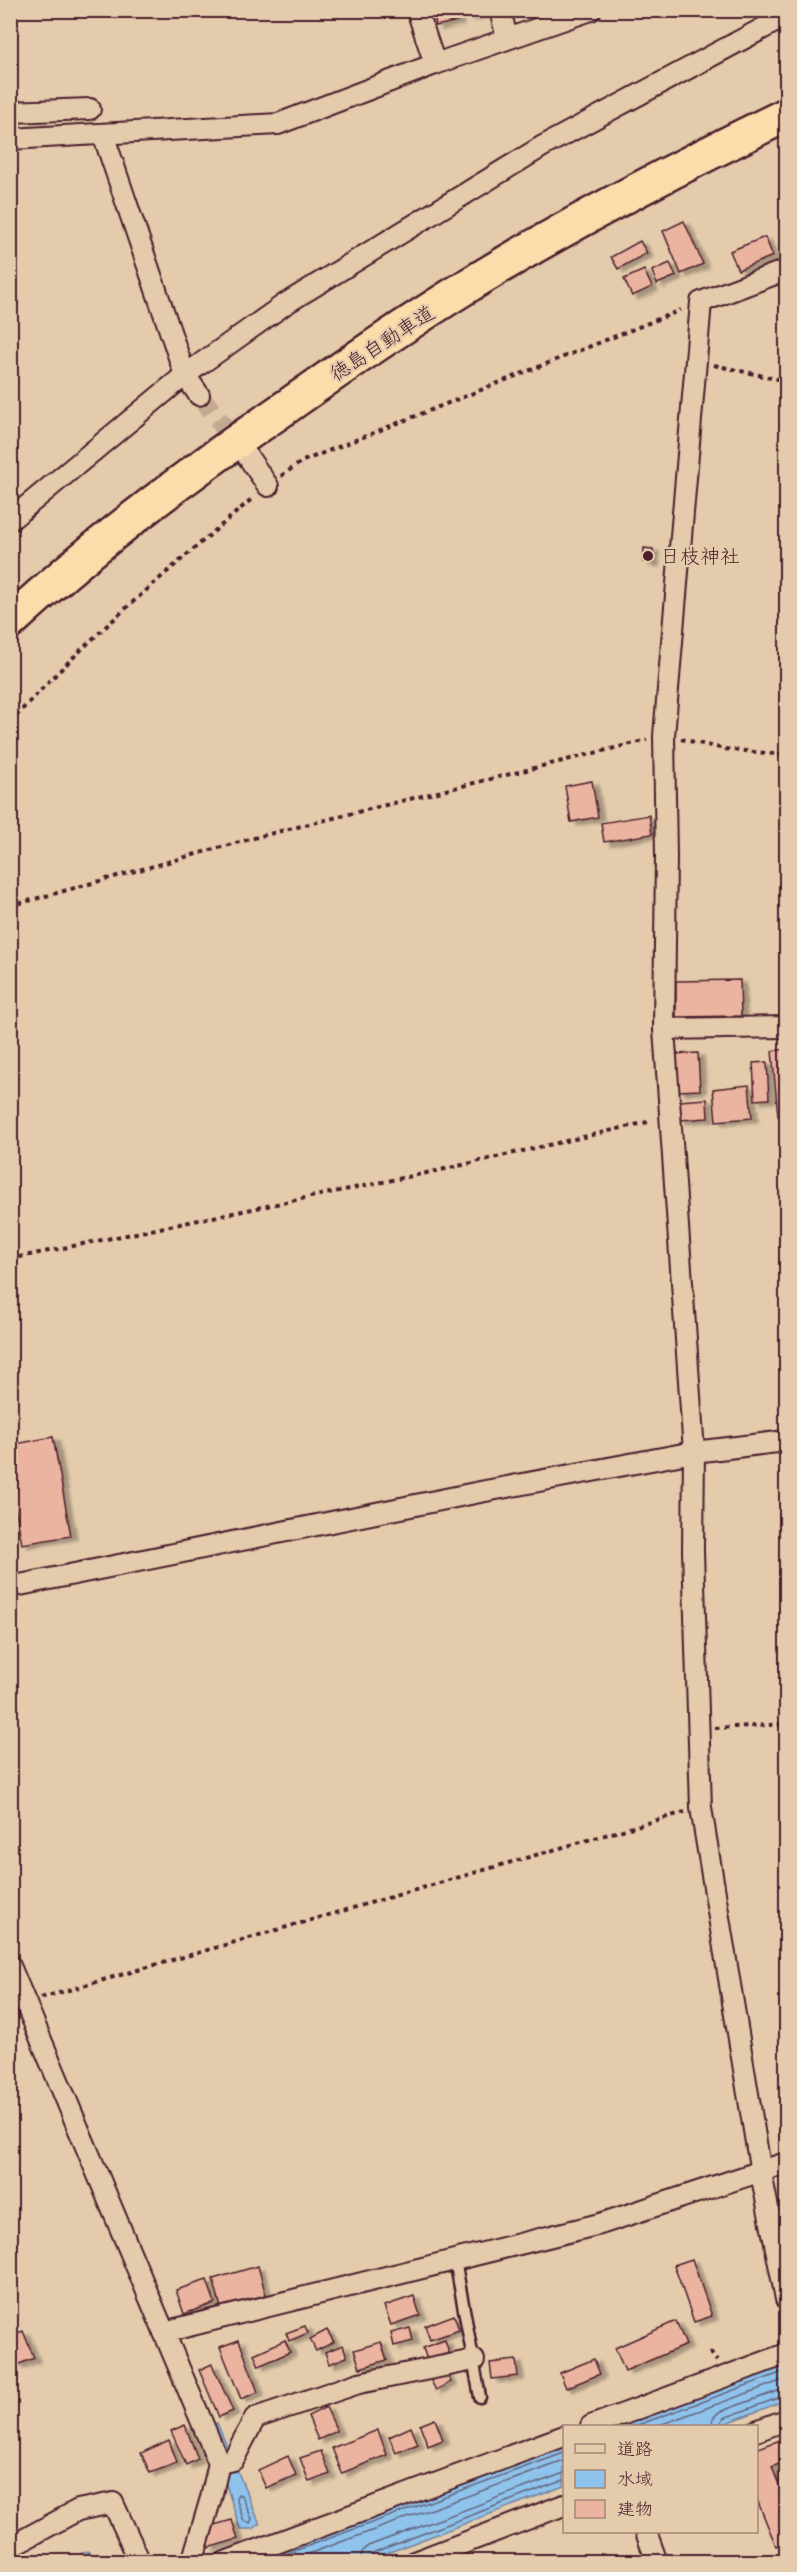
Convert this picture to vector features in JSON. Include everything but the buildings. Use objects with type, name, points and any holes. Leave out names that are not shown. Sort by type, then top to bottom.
[{"type":"highway","name":"徳島自動車道","points":[[10,629],[17,612],[104,542],[205,463],[340,369],[509,261],[706,154],[786,115]]},
{"type":"street","points":[[417,10],[435,64]]},
{"type":"street","points":[[501,10],[507,38]]},
{"type":"street","points":[[10,139],[278,124],[435,64],[591,10]]},
{"type":"street","points":[[10,520],[185,375],[285,304],[543,146],[786,16]]},
{"type":"street","points":[[10,112],[90,109]]},
{"type":"street","points":[[104,134],[185,375],[199,395]]},
{"type":"street","points":[[786,270],[701,302],[664,736],[666,856],[664,1029],[694,1452],[693,1551],[701,1808],[761,2172],[786,2299]]},
{"type":"street","points":[[248,457],[268,486]]},
{"type":"street","points":[[664,1029],[786,1027]]},
{"type":"street","points":[[10,1587],[480,1492],[694,1452],[786,1440]]},
{"type":"street","points":[[10,1966],[219,2463],[192,2562]]},
{"type":"street","points":[[164,2331],[600,2224],[786,2163]]},
{"type":"street","points":[[596,2425],[786,2354]]},
{"type":"street","points":[[219,2463],[234,2460],[255,2418],[359,2384],[474,2360]]},
{"type":"street","points":[[758,2431],[786,2420]]},
{"type":"street","points":[[225,2562],[563,2436]]},
{"type":"street","points":[[10,2547],[78,2510],[113,2503],[140,2562]]},
{"type":"street","points":[[414,2562],[563,2505]]},
{"type":"street","points":[[646,2533],[657,2562]]},
{"type":"lane","points":[[455,2259],[480,2397]]},
{"type":"path","points":[[10,723],[32,698],[121,614],[268,486],[303,461],[701,302]]},
{"type":"path","points":[[696,361],[786,381]]},
{"type":"path","points":[[10,906],[261,836],[664,736],[724,748],[786,755]]},
{"type":"path","points":[[10,1259],[441,1170],[670,1117]]},
{"type":"path","points":[[697,1729],[786,1724]]},
{"type":"path","points":[[26,2002],[701,1808]]},
{"type":"water","points":[[786,2365],[786,2400],[722,2425],[621,2425]]},
{"type":"water","points":[[217,2423],[260,2524],[253,2529],[240,2529],[208,2427]]},
{"type":"water","points":[[563,2446],[563,2486],[366,2561],[246,2562]]},
{"type":"water","points":[[87,2551],[103,2561],[64,2561]]},
{"type":"tunnel","points":[[199,395],[242,450]]},
{"type":"place","name":"日枝神社","points":[[648,556]]}]
